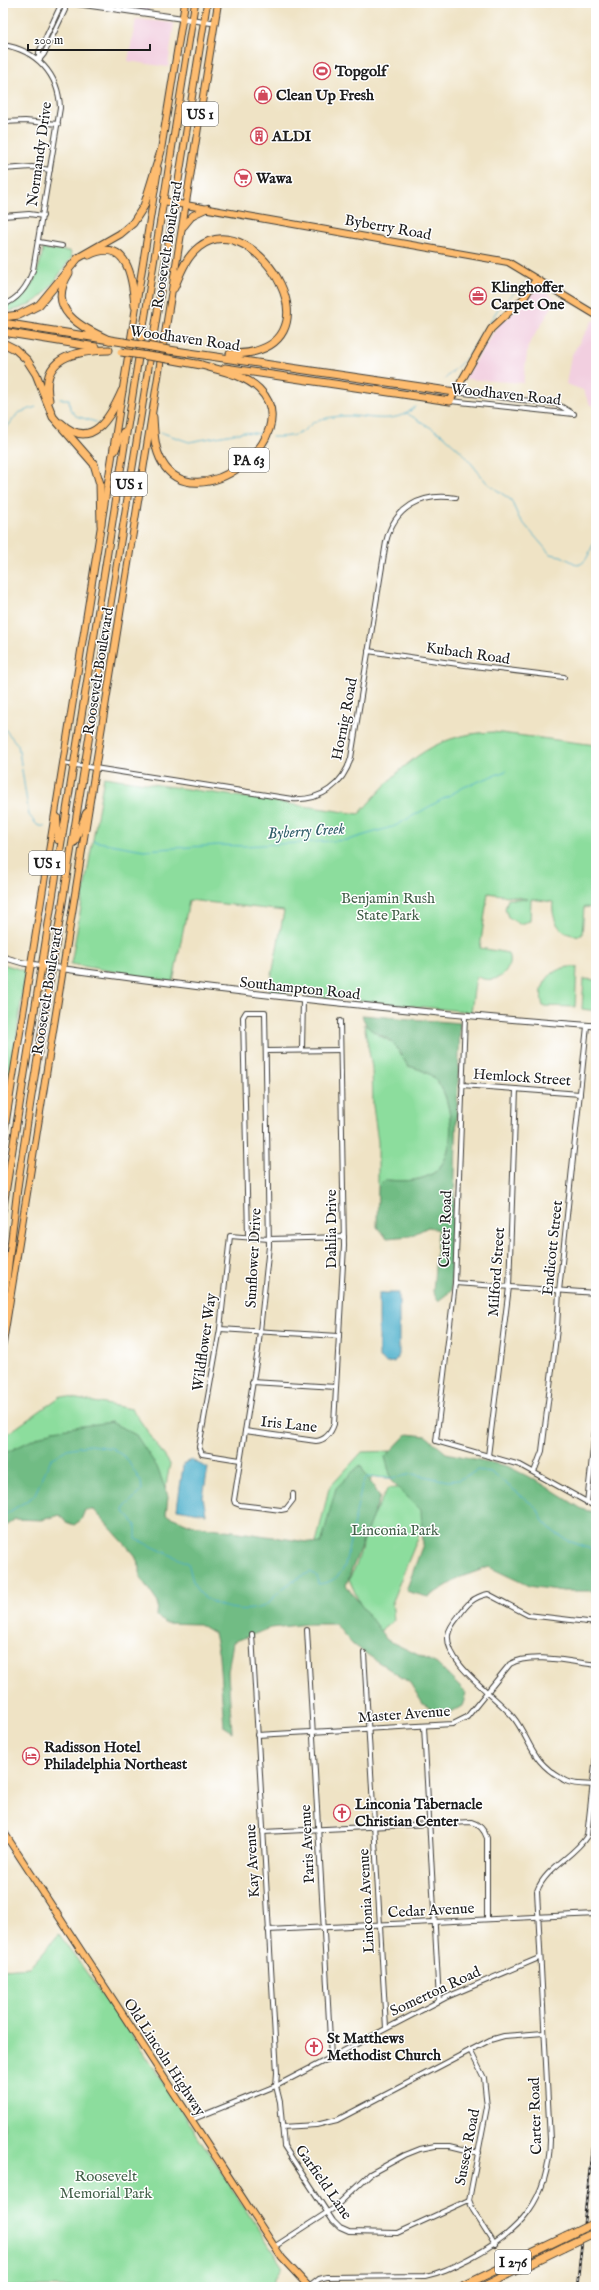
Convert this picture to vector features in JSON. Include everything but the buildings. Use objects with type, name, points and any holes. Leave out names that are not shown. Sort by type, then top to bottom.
[{"type":"highway","points":[[3,317],[19,315],[39,305],[78,258],[124,232],[133,223],[144,206],[161,151]]},
{"type":"highway","points":[[174,288],[185,264],[195,250],[206,243],[218,239],[236,242],[254,251],[264,260],[277,276],[284,294],[287,309],[286,324],[280,336],[269,347],[257,352],[214,356]]},
{"type":"highway","points":[[109,340],[82,327],[65,311],[61,293],[71,271],[81,261],[92,254],[104,252],[115,254],[124,261],[130,271],[135,306]]},
{"type":"highway","name":"Woodhaven Road","points":[[3,323],[169,350],[455,392]]},
{"type":"highway","name":"Woodhaven Road","points":[[3,332],[198,364],[450,401]]},
{"type":"highway","points":[[3,343],[15,349],[27,360],[36,374],[53,417],[94,464],[100,484],[101,525]]},
{"type":"highway","points":[[109,350],[80,352],[57,362],[48,377],[48,398],[53,410],[62,424],[72,430],[84,433],[95,430],[104,424],[112,413],[122,391]]},
{"type":"highway","name":"PA 63","points":[[153,417],[159,457],[169,471],[182,479],[202,481],[220,477],[237,470],[254,455],[264,441],[270,422],[270,410],[265,396],[256,386],[243,378],[198,364]]},
{"type":"highway","name":"I 276","points":[[461,2287],[596,2222]]},
{"type":"highway","name":"I 276","points":[[482,2287],[596,2232]]},
{"type":"main road","name":"Roosevelt Boulevard","points":[[3,1139],[135,306],[185,3]]},
{"type":"main road","name":"Roosevelt Boulevard","points":[[3,1209],[40,965],[195,3]]},
{"type":"main road","name":"Roosevelt Boulevard","points":[[3,1310],[18,1184],[207,3]]},
{"type":"main road","name":"Roosevelt Boulevard","points":[[3,1344],[174,288],[218,3]]},
{"type":"main road","name":"Byberry Road","points":[[163,201],[498,260],[515,266],[596,315]]},
{"type":"main road","points":[[182,229],[193,214],[208,208]]},
{"type":"main road","points":[[450,401],[496,323],[524,298],[536,279]]},
{"type":"main road","points":[[111,462],[128,421]]},
{"type":"main road","points":[[70,852],[90,802]]},
{"type":"main road","points":[[56,806],[59,851]]},
{"type":"main road","name":"Old Lincoln Highway","points":[[4,1835],[274,2247],[282,2258],[309,2287]]},
{"type":"street","points":[[39,60],[39,52],[59,9],[65,3]]},
{"type":"street","points":[[73,3],[215,23]]},
{"type":"street","name":"Normandy Drive","points":[[3,45],[20,49],[39,60],[48,70],[57,88],[60,108],[39,242],[29,282],[20,293],[3,305]]},
{"type":"street","points":[[3,122],[25,121],[58,124]]},
{"type":"street","points":[[3,169],[32,167],[50,170]]},
{"type":"street","points":[[3,216],[29,214],[43,216]]},
{"type":"street","points":[[39,242],[62,246]]},
{"type":"street","name":"Woodhaven Road","points":[[450,401],[574,414],[557,404],[455,392]]},
{"type":"street","name":"Hornig Road","points":[[63,763],[292,799],[307,799],[318,796],[337,783],[349,764],[386,542],[394,521],[404,509],[421,500],[435,496],[456,498]]},
{"type":"street","name":"Kubach Road","points":[[368,651],[564,677]]},
{"type":"street","name":"Southampton Road","points":[[3,957],[31,964],[223,992],[465,1017],[596,1026]]},
{"type":"street","points":[[302,1050],[303,1000]]},
{"type":"street","name":"Sunflower Drive","points":[[248,1236],[244,1017],[246,1012],[265,1012],[267,1051],[269,1239],[260,1332],[240,1460],[235,1503],[281,1510],[286,1509],[293,1500],[293,1494]]},
{"type":"street","name":"Carter Road","points":[[465,1017],[455,1283],[436,1441],[488,1456]]},
{"type":"street","name":"Dahlia Drive","points":[[329,1434],[334,1424],[340,1336],[344,1237],[340,1021]]},
{"type":"street","name":"Endicott Street","points":[[534,1472],[542,1451],[557,1329],[559,1291],[588,1026]]},
{"type":"street","points":[[267,1051],[340,1050]]},
{"type":"street","name":"Hemlock Street","points":[[462,1085],[580,1094]]},
{"type":"street","name":"Milford Street","points":[[488,1456],[509,1287],[516,1089]]},
{"type":"street","name":"Wildflower Way","points":[[240,1460],[202,1454],[200,1451],[220,1329],[230,1236],[248,1236]]},
{"type":"street","points":[[248,1236],[269,1239],[344,1237]]},
{"type":"street","points":[[455,1283],[596,1293]]},
{"type":"street","points":[[220,1329],[340,1336]]},
{"type":"street","points":[[252,1382],[336,1387]]},
{"type":"street","points":[[587,1503],[596,1421]]},
{"type":"street","name":"Iris Lane","points":[[245,1431],[316,1441],[322,1441],[329,1434]]},
{"type":"street","points":[[488,1456],[515,1463],[596,1507]]},
{"type":"street","points":[[593,1785],[571,1783],[562,1779],[540,1760],[521,1726],[502,1703],[469,1676],[449,1646],[448,1635],[451,1626],[466,1604],[473,1598],[488,1594],[528,1615],[596,1623]]},
{"type":"street","name":"Paris Avenue","points":[[307,1630],[331,2057]]},
{"type":"street","name":"Kay Avenue","points":[[252,1634],[277,2073],[276,2086]]},
{"type":"street","name":"Linconia Avenue","points":[[364,1653],[386,2028]]},
{"type":"street","name":"Master Avenue","points":[[257,1735],[368,1728],[424,1727],[453,1724],[461,1721],[510,1664],[517,1660],[532,1658],[596,1665]]},
{"type":"street","points":[[424,1727],[439,2001]]},
{"type":"street","name":"Carter Road","points":[[309,2287],[319,2279],[327,2277],[434,2275],[495,2244],[508,2234],[525,2217],[536,2200],[547,2171],[550,2140],[537,1915],[537,1891],[540,1883],[547,1875],[582,1845],[587,1836],[596,1755]]},
{"type":"street","points":[[263,1832],[429,1823],[476,1823],[485,1831],[488,1889],[487,1918]]},
{"type":"street","name":"Cedar Avenue","points":[[268,1930],[537,1915],[596,1914]]},
{"type":"street","name":"Somerton Road","points":[[191,2120],[276,2086],[439,2001],[540,1958]]},
{"type":"street","points":[[282,2127],[333,2121],[494,2038],[544,2033]]},
{"type":"street","name":"Sussex Road","points":[[470,2050],[484,2078],[487,2098],[487,2116],[469,2200],[473,2210],[495,2244]]},
{"type":"street","name":"Garfield Lane","points":[[276,2086],[280,2102],[284,2146],[336,2225],[345,2231],[391,2234],[405,2231],[469,2200]]},
{"type":"street","points":[[274,2247],[340,2203],[370,2174],[416,2150],[446,2146],[479,2153]]},
{"type":"shaded area","points":[[73,3],[150,3],[148,14]]},
{"type":"shaded area","points":[[136,19],[174,23],[168,67],[128,61]]},
{"type":"shaded area","points":[[538,287],[557,299],[528,346],[523,383],[464,379],[498,325],[520,308]]},
{"type":"shaded area","points":[[593,320],[596,322],[596,406],[590,405],[583,390],[566,384],[571,356]]},
{"type":"green space","points":[[43,249],[70,251],[72,257],[44,294],[27,306],[3,312],[3,308],[21,297],[32,284]]},
{"type":"green space","name":"Benjamin Rush State Park","points":[[493,732],[596,745],[596,908],[584,907],[582,935],[575,935],[568,934],[559,927],[554,916],[553,902],[531,899],[530,921],[519,924],[508,917],[505,909],[508,899],[528,899],[488,893],[480,948],[508,953],[508,967],[501,976],[495,979],[489,980],[476,976],[471,1012],[269,991],[284,911],[189,900],[173,982],[71,964],[104,777],[359,814],[402,768],[417,756],[450,739],[470,734]]},
{"type":"green space","points":[[3,964],[25,971],[3,1143]]},
{"type":"green space","points":[[569,967],[577,967],[575,1007],[543,1006],[542,992],[546,980],[556,971]]},
{"type":"green space","points":[[584,979],[596,980],[596,1011],[582,1009]]},
{"type":"green space","points":[[362,1015],[460,1023],[451,1291],[438,1301],[433,1292],[438,1230],[428,1227],[410,1236],[387,1238],[377,1227],[378,1187],[385,1180],[397,1181],[419,1179],[430,1175],[439,1168],[446,1157],[451,1128],[446,1098],[440,1086],[433,1077],[424,1071],[408,1066],[391,1040],[377,1034],[368,1027]]},
{"type":"green space","points":[[364,1024],[380,1036],[394,1043],[408,1066],[424,1071],[433,1077],[440,1086],[446,1098],[451,1128],[449,1143],[446,1157],[439,1168],[430,1175],[419,1179],[397,1181],[386,1180],[378,1187],[378,1142],[373,1106],[372,1068]]},
{"type":"green space","points":[[61,1396],[132,1409],[170,1464],[158,1526],[313,1556],[329,1488],[362,1452],[395,1451],[434,1454],[431,1480],[372,1477],[358,1518],[354,1540],[353,1561],[338,1579],[329,1585],[321,1586],[306,1578],[292,1581],[275,1602],[254,1610],[223,1609],[201,1593],[191,1567],[161,1547],[147,1550],[139,1531],[134,1527],[134,1511],[147,1499],[141,1479],[125,1457],[83,1445],[54,1455],[41,1490],[32,1500],[3,1520],[3,1437]]},
{"type":"green space","points":[[111,1422],[136,1435],[157,1467],[168,1496],[166,1515],[191,1525],[321,1544],[336,1488],[360,1465],[380,1497],[346,1585],[387,1640],[437,1664],[466,1693],[462,1706],[444,1716],[423,1704],[410,1683],[353,1645],[335,1624],[307,1624],[271,1628],[233,1642],[228,1672],[232,1732],[224,1727],[219,1656],[214,1633],[199,1624],[164,1623],[157,1616],[158,1603],[140,1577],[140,1567],[134,1554],[94,1510],[85,1510],[81,1520],[74,1525],[66,1522],[60,1515],[42,1520],[15,1519],[3,1528],[3,1454],[53,1430]]},
{"type":"green space","points":[[407,1434],[426,1436],[446,1453],[507,1466],[539,1482],[582,1509],[596,1513],[596,1591],[563,1591],[529,1586],[489,1567],[461,1577],[428,1597],[406,1591],[423,1544],[421,1510],[392,1482],[385,1457]]},
{"type":"green space","name":"Linconia Park","points":[[412,1481],[427,1485],[424,1523],[392,1601],[394,1620],[378,1633],[360,1604],[349,1579],[356,1566],[370,1521],[388,1488],[397,1488]]},
{"type":"green space","name":"Roosevelt Memorial Park","points":[[59,1934],[146,2056],[282,2266],[271,2287],[3,2287],[3,1969],[30,1967]]},
{"type":"water","points":[[379,1293],[399,1293],[399,1355],[394,1362],[386,1363],[379,1358]]},
{"type":"water","points":[[191,1460],[208,1468],[203,1497],[206,1514],[177,1509],[183,1466],[184,1463]]},
{"type":"waterway","points":[[445,379],[469,355],[498,309],[525,282]]},
{"type":"waterway","points":[[60,399],[69,399],[70,409],[76,416],[96,422]]},
{"type":"waterway","points":[[3,433],[18,413],[36,407]]},
{"type":"waterway","points":[[272,437],[299,434],[314,422],[328,418],[341,416],[380,418],[398,417],[415,407]]},
{"type":"waterway","points":[[408,414],[443,435],[463,453],[487,483],[511,500],[519,518],[550,554],[561,556],[578,565],[587,558],[596,540]]},
{"type":"waterway","points":[[160,432],[189,442],[244,432],[261,434]]},
{"type":"waterway","name":"Byberry Creek","points":[[3,727],[18,745],[29,815],[37,825],[45,827]]},
{"type":"waterway","name":"Byberry Creek","points":[[93,841],[144,850],[219,845],[244,846],[348,840],[395,826],[464,787],[506,771]]},
{"type":"waterway","points":[[3,1516],[34,1496],[51,1459],[67,1449],[89,1445],[112,1448],[126,1458],[141,1482],[142,1490],[125,1507],[124,1512],[136,1525],[136,1539],[188,1563],[193,1582],[205,1598],[221,1606],[239,1609],[265,1606],[283,1588],[296,1579],[311,1572],[317,1576],[318,1584],[331,1581],[338,1576],[345,1565],[362,1485],[367,1477],[392,1478],[413,1474],[448,1481],[458,1480],[478,1470],[491,1472],[537,1508],[543,1521],[554,1532],[569,1541],[596,1551]]},
{"type":"railway","points":[[577,2287],[596,2111]]},
{"type":"place","name":"Topgolf","points":[[322,71]]},
{"type":"place","name":"Clean Up Fresh","points":[[263,95]]},
{"type":"place","name":"ALDI","points":[[259,136]]},
{"type":"place","name":"Wawa","points":[[243,178]]},
{"type":"place","name":"Klinghoffer Carpet One","points":[[478,296]]},
{"type":"place","name":"Radisson Hotel Philadelphia Northeast","points":[[31,1756]]},
{"type":"place","name":"Linconia Tabernacle Christian Center","points":[[342,1813]]},
{"type":"place","name":"St Matthews Methodist Church","points":[[314,2047]]}]
